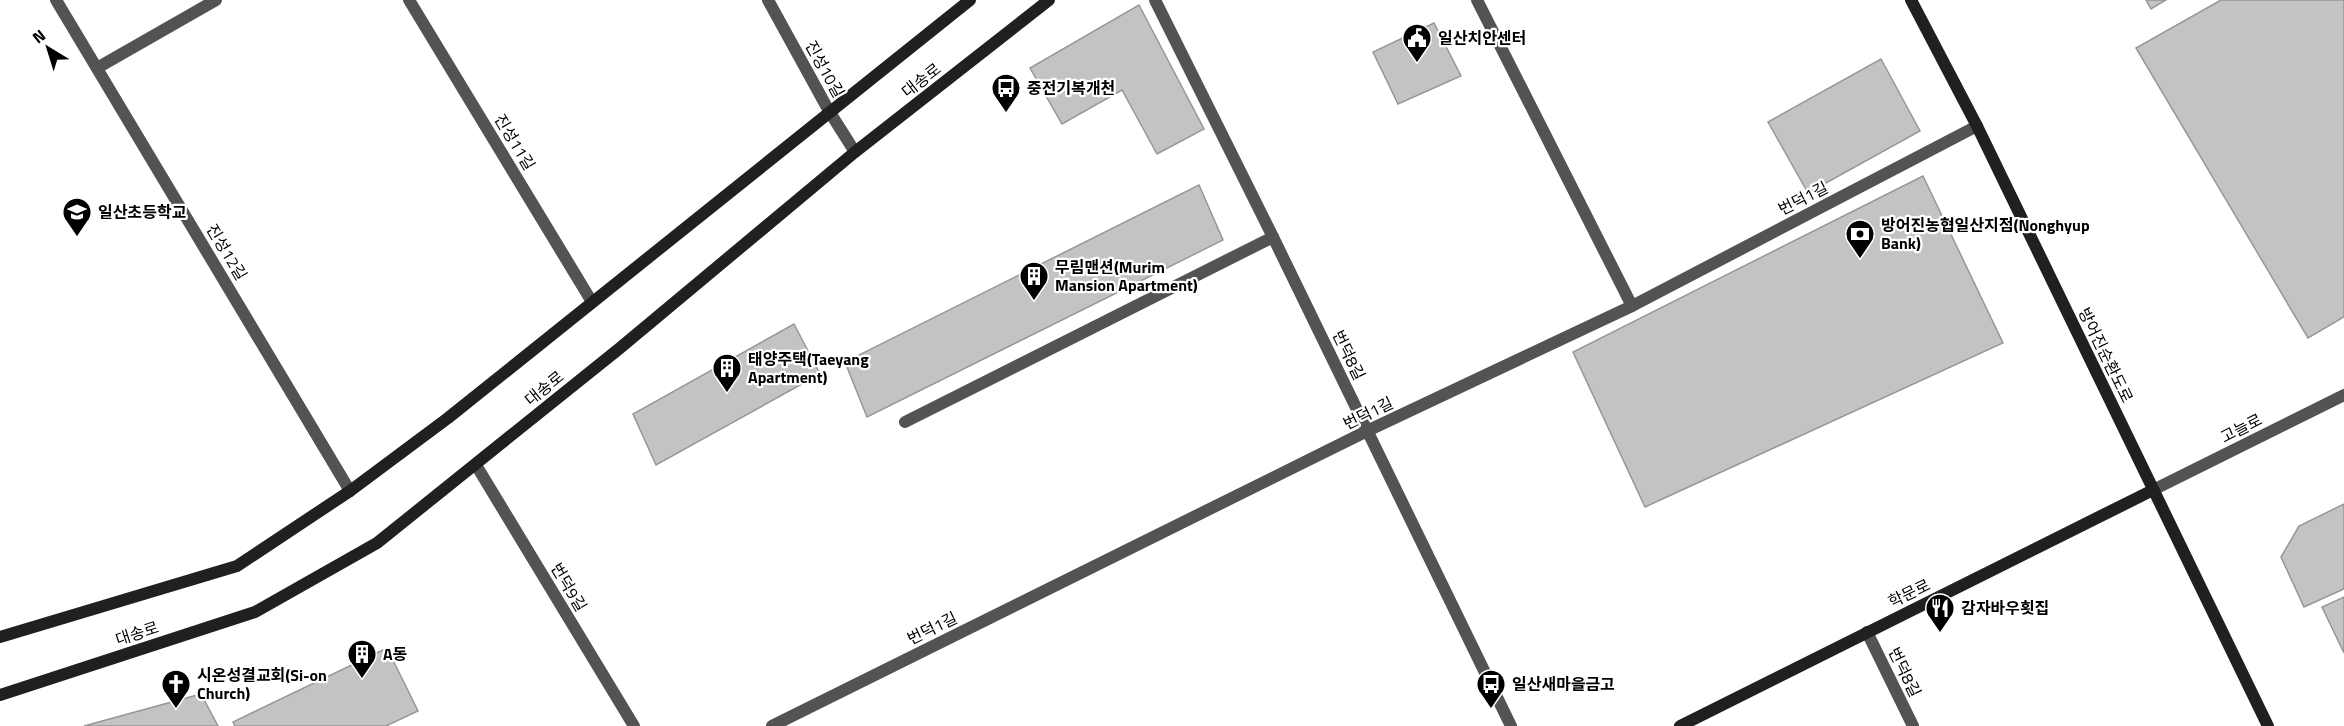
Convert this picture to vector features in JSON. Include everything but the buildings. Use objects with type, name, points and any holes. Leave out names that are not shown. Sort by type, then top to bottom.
[{"type":"main road","name":"대송로","points":[[0,636],[237,566],[350,491],[448,418],[970,0]]},
{"type":"main road","name":"대송로","points":[[0,695],[255,612],[376,543],[476,465],[855,152],[1049,0]]},
{"type":"main road","name":"방어진순환도로","points":[[1911,0],[1977,126],[2268,726]]},
{"type":"main road","name":"학문로","points":[[1680,726],[2153,490]]},
{"type":"street","name":"진성12길","points":[[57,0],[350,491]]},
{"type":"street","points":[[98,68],[216,0]]},
{"type":"street","name":"진성11길","points":[[409,0],[592,302]]},
{"type":"street","name":"진성10길","points":[[768,0],[829,111],[855,152]]},
{"type":"street","name":"번덕8길","points":[[1155,0],[1511,726]]},
{"type":"street","points":[[1477,0],[1632,306]]},
{"type":"street","name":"번덕1길","points":[[772,726],[1367,431],[1632,306],[1977,126]]},
{"type":"street","points":[[905,422],[1273,237]]},
{"type":"street","name":"고늘로","points":[[2153,490],[2344,395]]},
{"type":"street","name":"번덕9길","points":[[476,465],[634,726]]},
{"type":"street","name":"번덕8길","points":[[1867,632],[1913,726]]},
{"type":"place","name":"일산치안센터","points":[[1417,64]]},
{"type":"place","name":"중전기복개천","points":[[1006,114]]},
{"type":"place","name":"일산초등학교","points":[[77,238]]},
{"type":"place","name":"방어진농협일산지점(Nonghyup Bank)","points":[[1860,260]]},
{"type":"place","name":"무림맨션(Murim Mansion Apartment)","points":[[1034,302]]},
{"type":"place","name":"태양주택(Taeyang Apartment)","points":[[727,394]]},
{"type":"place","name":"감자바우횟집","points":[[1940,634]]},
{"type":"place","name":"A동","points":[[362,680]]},
{"type":"place","name":"시온성결교회(Si-on Church)","points":[[176,710]]},
{"type":"place","name":"일산새마을금고","points":[[1491,710]]}]
